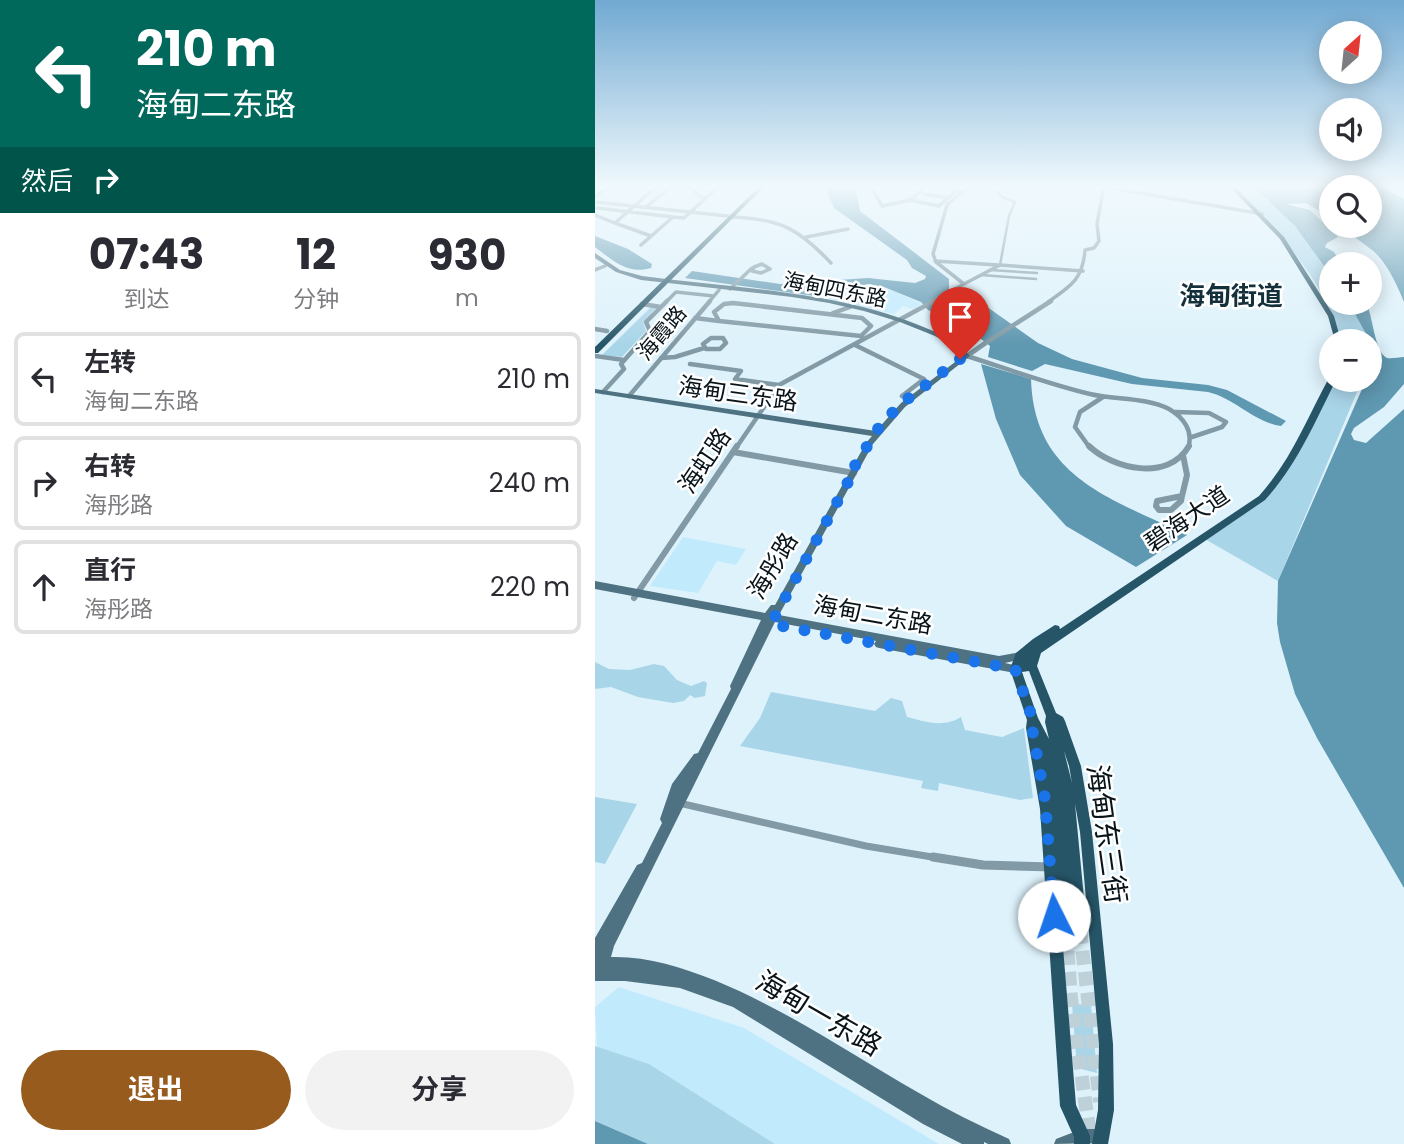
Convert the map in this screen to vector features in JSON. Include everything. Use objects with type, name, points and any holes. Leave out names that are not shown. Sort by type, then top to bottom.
[{"type":"main road","points":[[595,343],[709,238]]},
{"type":"main road","points":[[1284,238],[1331,312],[1336,329]]},
{"type":"main road","name":"海甸四东路","points":[[595,257],[620,272],[661,282],[841,303],[897,321],[940,339],[967,356]]},
{"type":"main road","name":"海甸四东路","points":[[595,257],[605,266],[628,278],[850,307],[897,321]]},
{"type":"main road","points":[[595,354],[661,282]]},
{"type":"main road","name":"海彤路","points":[[597,967],[599,943],[666,820],[676,788],[699,758],[769,621],[875,434],[903,405],[967,356]]},
{"type":"main road","points":[[598,392],[757,415]]},
{"type":"main road","name":"海甸三东路","points":[[598,392],[875,434]]},
{"type":"main road","name":"碧海大道","points":[[1020,656],[1032,644],[1226,520],[1259,495],[1287,461],[1323,392]]},
{"type":"main road","name":"碧海大道","points":[[1032,666],[1037,650],[1262,498],[1291,463],[1326,392]]},
{"type":"main road","name":"海甸二东路","points":[[595,588],[1015,669]]},
{"type":"main road","name":"海彤路","points":[[597,967],[769,621]]},
{"type":"main road","name":"海甸二东路","points":[[769,621],[999,660],[1020,656]]},
{"type":"main road","points":[[1032,666],[1020,656],[1015,669],[1033,720],[1032,728],[1045,799],[1068,1106],[1082,1140]]},
{"type":"main road","points":[[1015,669],[1032,666]]},
{"type":"main road","name":"海甸东三街","points":[[1032,666],[1052,716],[1059,721],[1075,766],[1086,832],[1107,1045],[1106,1110],[1100,1140]]},
{"type":"main road","points":[[1052,716],[1051,722],[1069,799],[1080,930]]},
{"type":"main road","points":[[1033,720],[1040,726],[1044,738],[1055,793],[1066,930]]},
{"type":"main road","name":"海甸一东路","points":[[597,967],[642,965],[739,995],[931,1109],[1004,1144]]},
{"type":"main road","name":"海甸一东路","points":[[597,967],[680,982],[737,1002],[928,1119],[978,1144]]},
{"type":"main road","points":[[1061,1144],[1100,1140]]},
{"type":"street","points":[[641,245],[648,238]]},
{"type":"street","points":[[807,238],[831,263]]},
{"type":"street","points":[[937,238],[933,254],[935,261],[964,284]]},
{"type":"street","points":[[1000,265],[1005,238]]},
{"type":"street","points":[[967,356],[1052,299],[1083,271],[1084,250],[1094,248],[1099,238]]},
{"type":"street","points":[[935,261],[1083,271]]},
{"type":"street","name":"海虹路","points":[[635,596],[779,385],[1000,265]]},
{"type":"street","points":[[595,270],[605,266]]},
{"type":"street","points":[[990,270],[1037,273]]},
{"type":"street","points":[[730,289],[754,271]]},
{"type":"street","points":[[980,275],[1036,279]]},
{"type":"street","name":"海霞路","points":[[629,396],[719,290]]},
{"type":"street","points":[[598,392],[624,369],[621,364],[650,331],[646,322],[676,292],[714,296]]},
{"type":"street","points":[[719,321],[714,312],[724,304],[733,303],[868,321],[869,331],[861,336]]},
{"type":"street","points":[[642,304],[661,307]]},
{"type":"street","points":[[817,313],[835,313],[850,307]]},
{"type":"street","points":[[695,318],[871,337]]},
{"type":"street","points":[[595,329],[607,331]]},
{"type":"street","points":[[661,358],[675,357],[704,348],[716,350],[725,345],[726,341],[711,338],[705,341],[704,348]]},
{"type":"street","points":[[855,345],[924,379],[902,396]]},
{"type":"street","points":[[595,354],[624,360]]},
{"type":"street","points":[[967,356],[1099,397],[1154,404],[1175,412],[1194,415],[1209,412],[1226,422],[1221,427],[1192,437]]},
{"type":"street","points":[[690,365],[741,371],[735,379],[779,385]]},
{"type":"street","points":[[1099,397],[1080,412],[1075,427],[1088,447],[1098,455],[1128,466],[1150,468],[1175,461],[1183,455],[1192,437],[1190,429],[1175,412]]},
{"type":"street","points":[[733,452],[852,472]]},
{"type":"street","points":[[1182,495],[1189,481],[1183,455]]},
{"type":"street","points":[[679,803],[879,848],[983,865],[1051,867]]},
{"type":"shaded area","points":[[595,238],[601,238],[628,249],[652,264],[651,268],[628,268],[595,247]]},
{"type":"shaded area","points":[[877,238],[896,238],[949,279],[949,289],[983,304],[1038,343],[1072,359],[1142,378],[1208,385],[1227,390],[1286,421],[1281,426],[1271,424],[1227,399],[1208,392],[1132,384],[1045,364],[1032,371],[988,357],[990,346],[971,331],[928,310],[921,302],[884,287],[868,284],[815,296],[685,278],[692,271],[780,284],[868,278],[915,283],[925,279],[926,276],[912,268],[907,260]]},
{"type":"shaded area","points":[[1282,238],[1304,238],[1319,259],[1319,289]]},
{"type":"shaded area","points":[[1304,238],[1335,238],[1325,247],[1334,252],[1319,252],[1319,259]]},
{"type":"shaded area","points":[[1357,238],[1404,238],[1404,302],[1382,261],[1382,252],[1374,252]]},
{"type":"shaded area","points":[[867,285],[894,291],[922,304],[913,309],[903,306],[894,314],[820,297]]},
{"type":"shaded area","points":[[651,307],[656,308],[643,322],[646,331],[622,357],[602,355]]},
{"type":"shaded area","points":[[1332,315],[1356,315],[1364,329],[1336,329]]},
{"type":"shaded area","points":[[1356,315],[1370,315],[1373,329],[1363,329]]},
{"type":"shaded area","points":[[1382,352],[1387,358],[1404,357],[1404,384],[1384,407],[1354,428],[1351,434],[1354,440],[1366,443],[1404,409],[1404,888],[1317,738],[1295,694],[1277,623],[1278,581],[1361,392],[1382,392]]},
{"type":"shaded area","points":[[981,364],[1031,379],[1035,413],[1046,440],[1062,462],[1082,480],[1131,509],[1187,535],[1136,567],[1066,526],[1020,475],[996,419]]},
{"type":"shaded area","points":[[1325,392],[1357,392],[1278,581],[1203,538],[1262,498],[1304,436]]},
{"type":"shaded area","points":[[683,537],[746,549],[736,565],[717,561],[698,593],[650,586]]},
{"type":"shaded area","points":[[595,662],[609,669],[630,670],[654,664],[664,666],[677,680],[691,686],[704,681],[707,683],[705,696],[695,698],[690,695],[684,701],[673,703],[638,697],[611,687],[595,689]]},
{"type":"shaded area","points":[[771,692],[875,711],[891,698],[902,701],[907,717],[941,723],[961,717],[965,730],[1002,737],[1024,728],[1033,798],[1020,800],[939,783],[938,791],[921,788],[923,781],[740,746],[760,718]]},
{"type":"shaded area","points":[[595,797],[637,804],[605,864],[595,862]]},
{"type":"shaded area","points":[[619,987],[744,1028],[939,1144],[775,1144],[649,1064],[597,1048],[595,1007]]},
{"type":"shaded area","points":[[1072,1004],[1091,1005],[1097,1073],[1077,1068]]},
{"type":"shaded area","points":[[595,1046],[649,1064],[775,1144],[648,1144],[595,1121]]},
{"type":"shaded area","points":[[595,1121],[648,1144],[595,1144]]},
{"type":"tunnel","points":[[1066,930],[1071,998],[1091,1144]]},
{"type":"tunnel","points":[[1080,930],[1100,1102]]},
{"type":"district","name":"海甸街道","points":[[1231,296]]},
{"type":"route","points":[[960,359],[901,404],[867,443],[771,624],[1015,669],[1033,720],[1032,728],[1046,809],[1054,916]]}]
